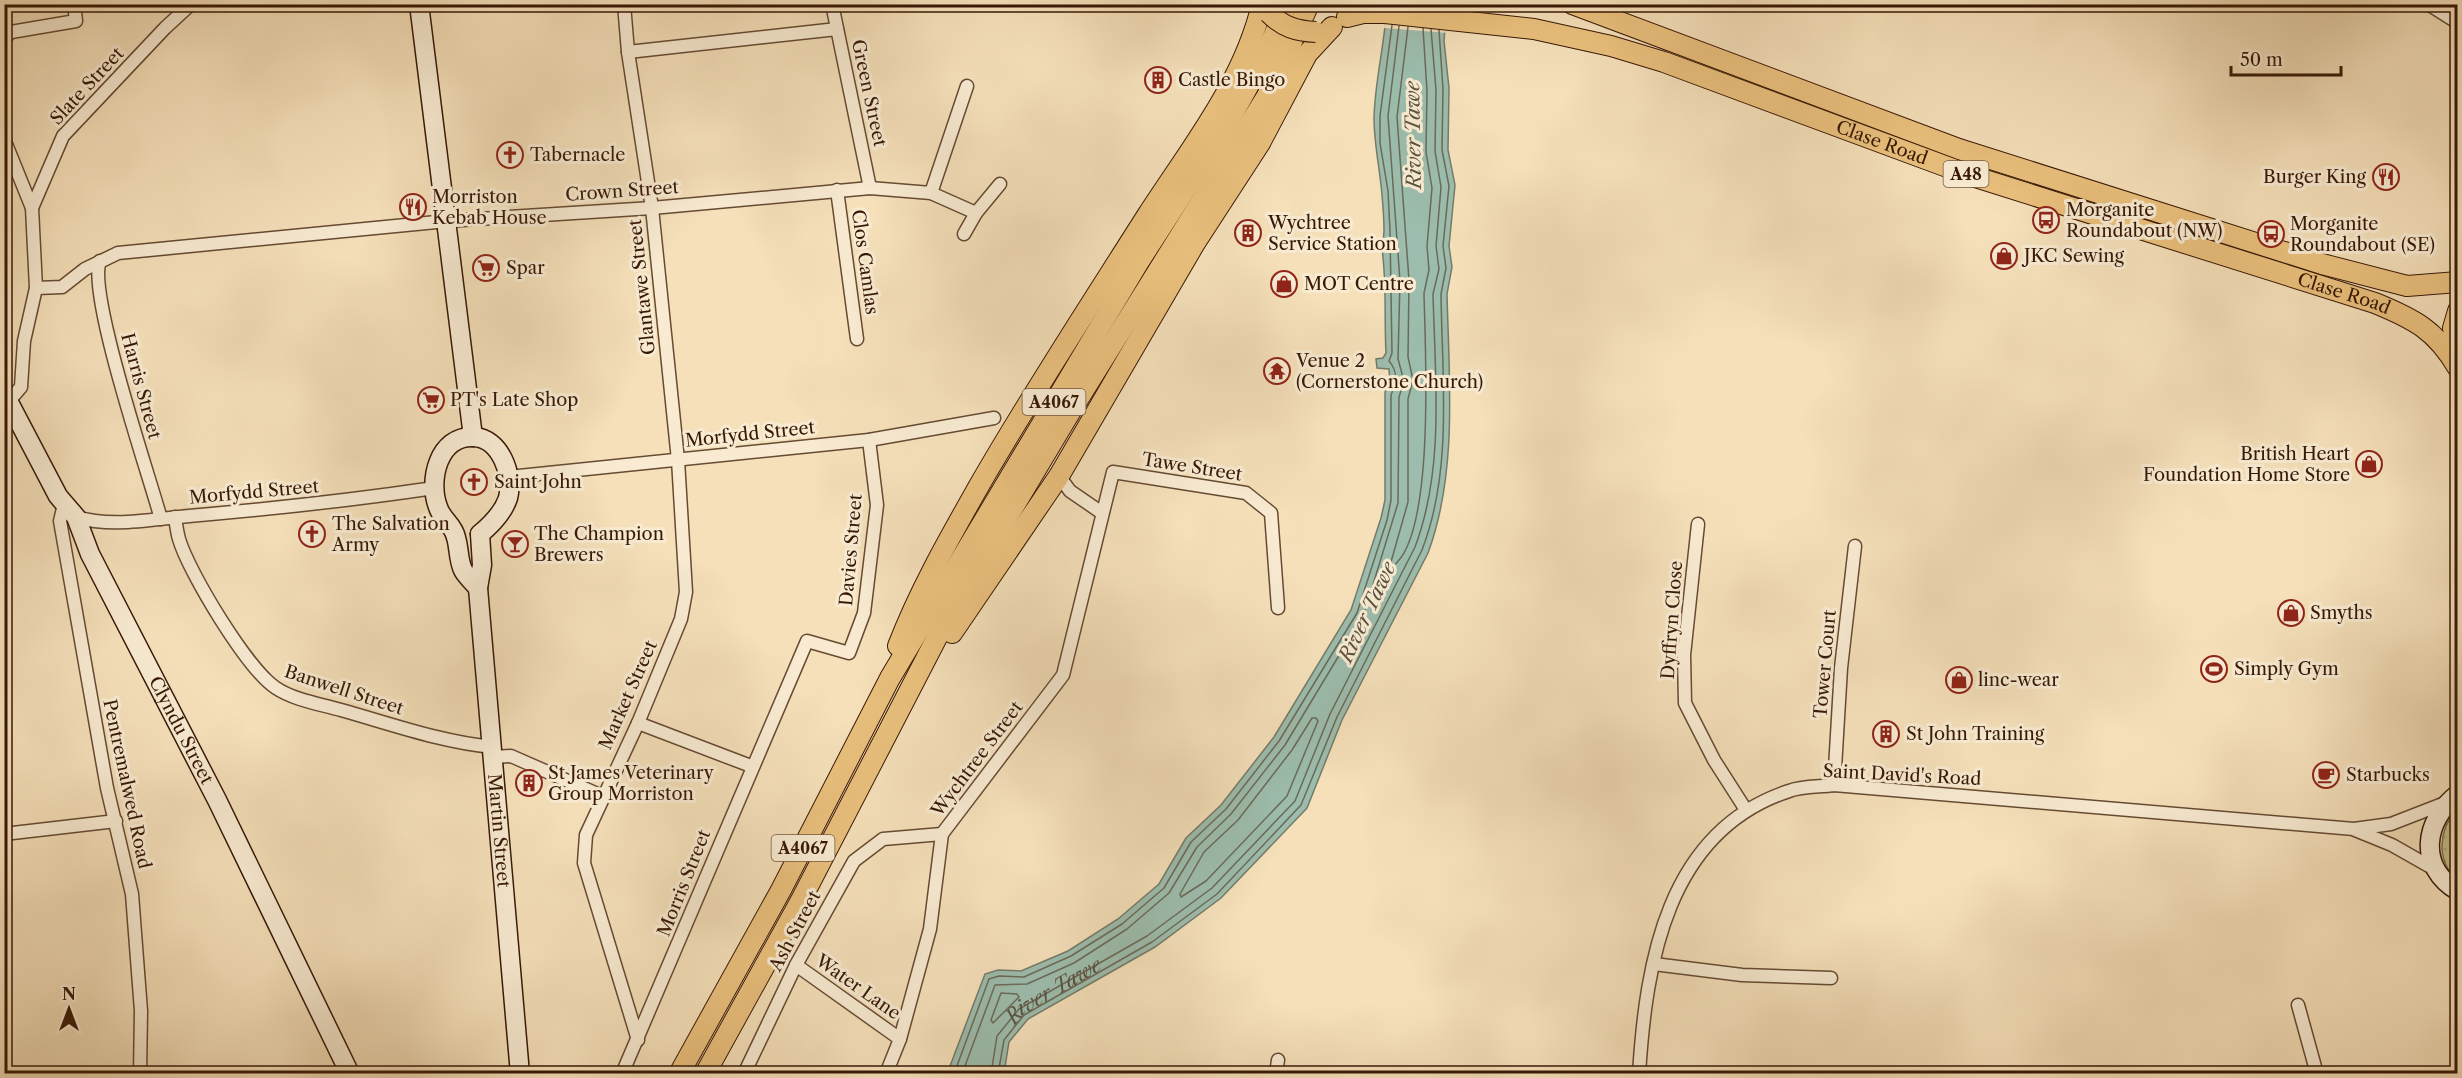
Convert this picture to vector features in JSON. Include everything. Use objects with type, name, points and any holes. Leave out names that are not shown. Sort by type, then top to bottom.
[{"type":"main road","points":[[419,4],[473,437]]},
{"type":"main road","name":"A4067","points":[[679,1074],[781,890],[890,678],[1132,272],[1224,130],[1266,54],[1287,4]]},
{"type":"main road","name":"A4067","points":[[705,1074],[801,900],[983,556],[1267,96],[1310,4]]},
{"type":"main road","name":"Clase Road","points":[[1572,4],[1959,149],[2322,264],[2408,286],[2457,282]]},
{"type":"main road","points":[[890,678],[897,647],[912,608],[946,542],[1015,422],[1213,112],[1251,48],[1265,7]]},
{"type":"main road","name":"Clase Road","points":[[1265,7],[1278,23],[1294,30],[1364,13],[1385,13],[1453,18],[1534,29],[1622,49],[1969,175],[2375,303],[2403,314],[2434,334],[2445,345],[2457,368]]},
{"type":"main road","points":[[908,695],[1059,476],[1195,243],[1260,143],[1307,54],[1337,20]]},
{"type":"main road","points":[[2457,311],[2453,328],[2457,363]]},
{"type":"main road","name":"Clyndu Street","points":[[7,397],[70,511],[217,800],[350,1074]]},
{"type":"main road","points":[[473,437],[488,441],[496,448],[509,477],[508,498],[496,520],[480,534],[454,530],[442,519],[434,488],[436,466],[444,450],[461,439],[473,437]]},
{"type":"main road","points":[[454,530],[462,569],[478,588]]},
{"type":"main road","name":"Martin Street","points":[[480,534],[482,565],[478,588],[520,1074]]},
{"type":"main road","points":[[2451,799],[2435,818],[2430,836],[2430,854],[2447,882],[2457,905]]},
{"type":"street","points":[[4,39],[11,32],[76,21],[74,4]]},
{"type":"street","name":"Slate Street","points":[[32,208],[63,136],[113,86],[165,27],[191,4]]},
{"type":"street","name":"Glantawe Street","points":[[624,4],[628,52],[652,208],[678,460]]},
{"type":"street","name":"Green Street","points":[[832,4],[870,188]]},
{"type":"street","points":[[2428,4],[2457,23]]},
{"type":"street","points":[[2457,4],[2457,14]]},
{"type":"street","points":[[628,52],[837,29]]},
{"type":"street","points":[[931,194],[967,86]]},
{"type":"street","points":[[4,139],[32,208],[36,288],[24,341],[21,387],[7,397]]},
{"type":"street","points":[[964,234],[976,213],[1000,184]]},
{"type":"street","name":"Crown Street","points":[[36,288],[62,286],[100,261],[118,253],[447,221],[652,208],[870,188],[931,194],[976,213]]},
{"type":"street","name":"Clos Camlas","points":[[837,190],[857,339]]},
{"type":"street","name":"Harris Street","points":[[100,261],[97,269],[98,288],[105,320],[161,519]]},
{"type":"street","name":"Morfydd Street","points":[[509,477],[870,440],[994,418]]},
{"type":"street","name":"Davies Street","points":[[807,641],[849,653],[864,613],[877,505],[870,440]]},
{"type":"street","name":"Market Street","points":[[638,1040],[584,863],[586,835],[602,796],[638,723],[681,619],[686,592],[678,460]]},
{"type":"street","name":"Wychtree Street","points":[[886,1074],[900,1039],[930,929],[942,834],[1064,675],[1113,472]]},
{"type":"street","name":"Tawe Street","points":[[1113,472],[1246,493],[1271,513],[1278,608]]},
{"type":"street","points":[[1059,476],[1070,491],[1102,513]]},
{"type":"street","name":"Morfydd Street","points":[[70,511],[96,523],[161,519],[315,505],[434,488]]},
{"type":"street","name":"Pentremalwed Road","points":[[70,511],[60,521],[107,788],[132,894],[141,1011],[141,1074]]},
{"type":"street","name":"Banwell Street","points":[[175,517],[179,540],[191,567],[248,662],[266,682],[279,691],[511,756],[602,796]]},
{"type":"street","name":"Dyffryn Close","points":[[1698,524],[1684,655],[1685,702],[1714,760],[1746,810]]},
{"type":"street","name":"Tower Court","points":[[1834,785],[1841,668],[1856,546]]},
{"type":"street","name":"Morris Street","points":[[622,1074],[751,766],[807,641]]},
{"type":"street","points":[[638,723],[751,766]]},
{"type":"street","name":"Saint David's Road","points":[[1639,1074],[1642,1025],[1666,912],[1698,853],[1746,810],[1790,790],[1834,785],[2354,829],[2391,824],[2451,799]]},
{"type":"street","points":[[4,834],[116,821]]},
{"type":"street","name":"Saint David's Road","points":[[2354,829],[2392,845],[2447,882]]},
{"type":"street","name":"Ash Street","points":[[744,1074],[796,965],[854,861],[883,839],[942,834]]},
{"type":"street","points":[[1654,964],[1742,975],[1830,978]]},
{"type":"street","name":"Water Lane","points":[[796,965],[900,1039]]},
{"type":"street","points":[[2298,1005],[2316,1074]]},
{"type":"street","points":[[1276,1074],[1278,1060]]},
{"type":"shaded area","points":[[2457,808],[2457,880],[2445,863],[2442,844],[2446,826]]},
{"type":"water","name":"River Tawe","points":[[1387,5],[1447,5],[1444,41],[1449,88],[1448,150],[1455,185],[1449,246],[1452,267],[1447,294],[1450,425],[1444,490],[1438,522],[1428,553],[1342,720],[1307,808],[1221,898],[1155,947],[1028,1019],[1009,1042],[1004,1073],[947,1074],[985,974],[998,970],[1021,971],[1068,951],[1118,919],[1159,884],[1186,838],[1221,805],[1274,737],[1351,610],[1385,500],[1385,392],[1390,382],[1389,369],[1377,368],[1376,359],[1383,358],[1386,353],[1382,249],[1384,217],[1374,118]]},
{"type":"pier","points":[[1386,5],[1450,8],[1448,33],[1384,28]]},
{"type":"place","name":"Castle Bingo","points":[[1158,80]]},
{"type":"place","name":"Tabernacle","points":[[510,155]]},
{"type":"place","name":"Burger King","points":[[2386,177]]},
{"type":"place","name":"Morriston Kebab House","points":[[413,207]]},
{"type":"place","name":"Morganite Roundabout (NW)","points":[[2046,220]]},
{"type":"place","name":"Wychtree Service Station","points":[[1248,233]]},
{"type":"place","name":"Morganite Roundabout (SE)","points":[[2271,234]]},
{"type":"place","name":"JKC Sewing","points":[[2004,256]]},
{"type":"place","name":"Spar","points":[[486,268]]},
{"type":"place","name":"MOT Centre","points":[[1284,284]]},
{"type":"place","name":"Venue 2 (Cornerstone Church)","points":[[1277,371]]},
{"type":"place","name":"PT's Late Shop","points":[[431,400]]},
{"type":"place","name":"British Heart Foundation Home Store","points":[[2369,464]]},
{"type":"place","name":"Saint John","points":[[474,482]]},
{"type":"place","name":"The Salvation Army","points":[[312,534]]},
{"type":"place","name":"The Champion Brewers","points":[[515,544]]},
{"type":"place","name":"Smyths","points":[[2291,613]]},
{"type":"place","name":"Simply Gym","points":[[2214,669]]},
{"type":"place","name":"linc-wear","points":[[1959,680]]},
{"type":"place","name":"St John Training","points":[[1886,734]]},
{"type":"place","name":"Starbucks","points":[[2326,775]]},
{"type":"place","name":"St James Veterinary Group Morriston","points":[[529,783]]}]
